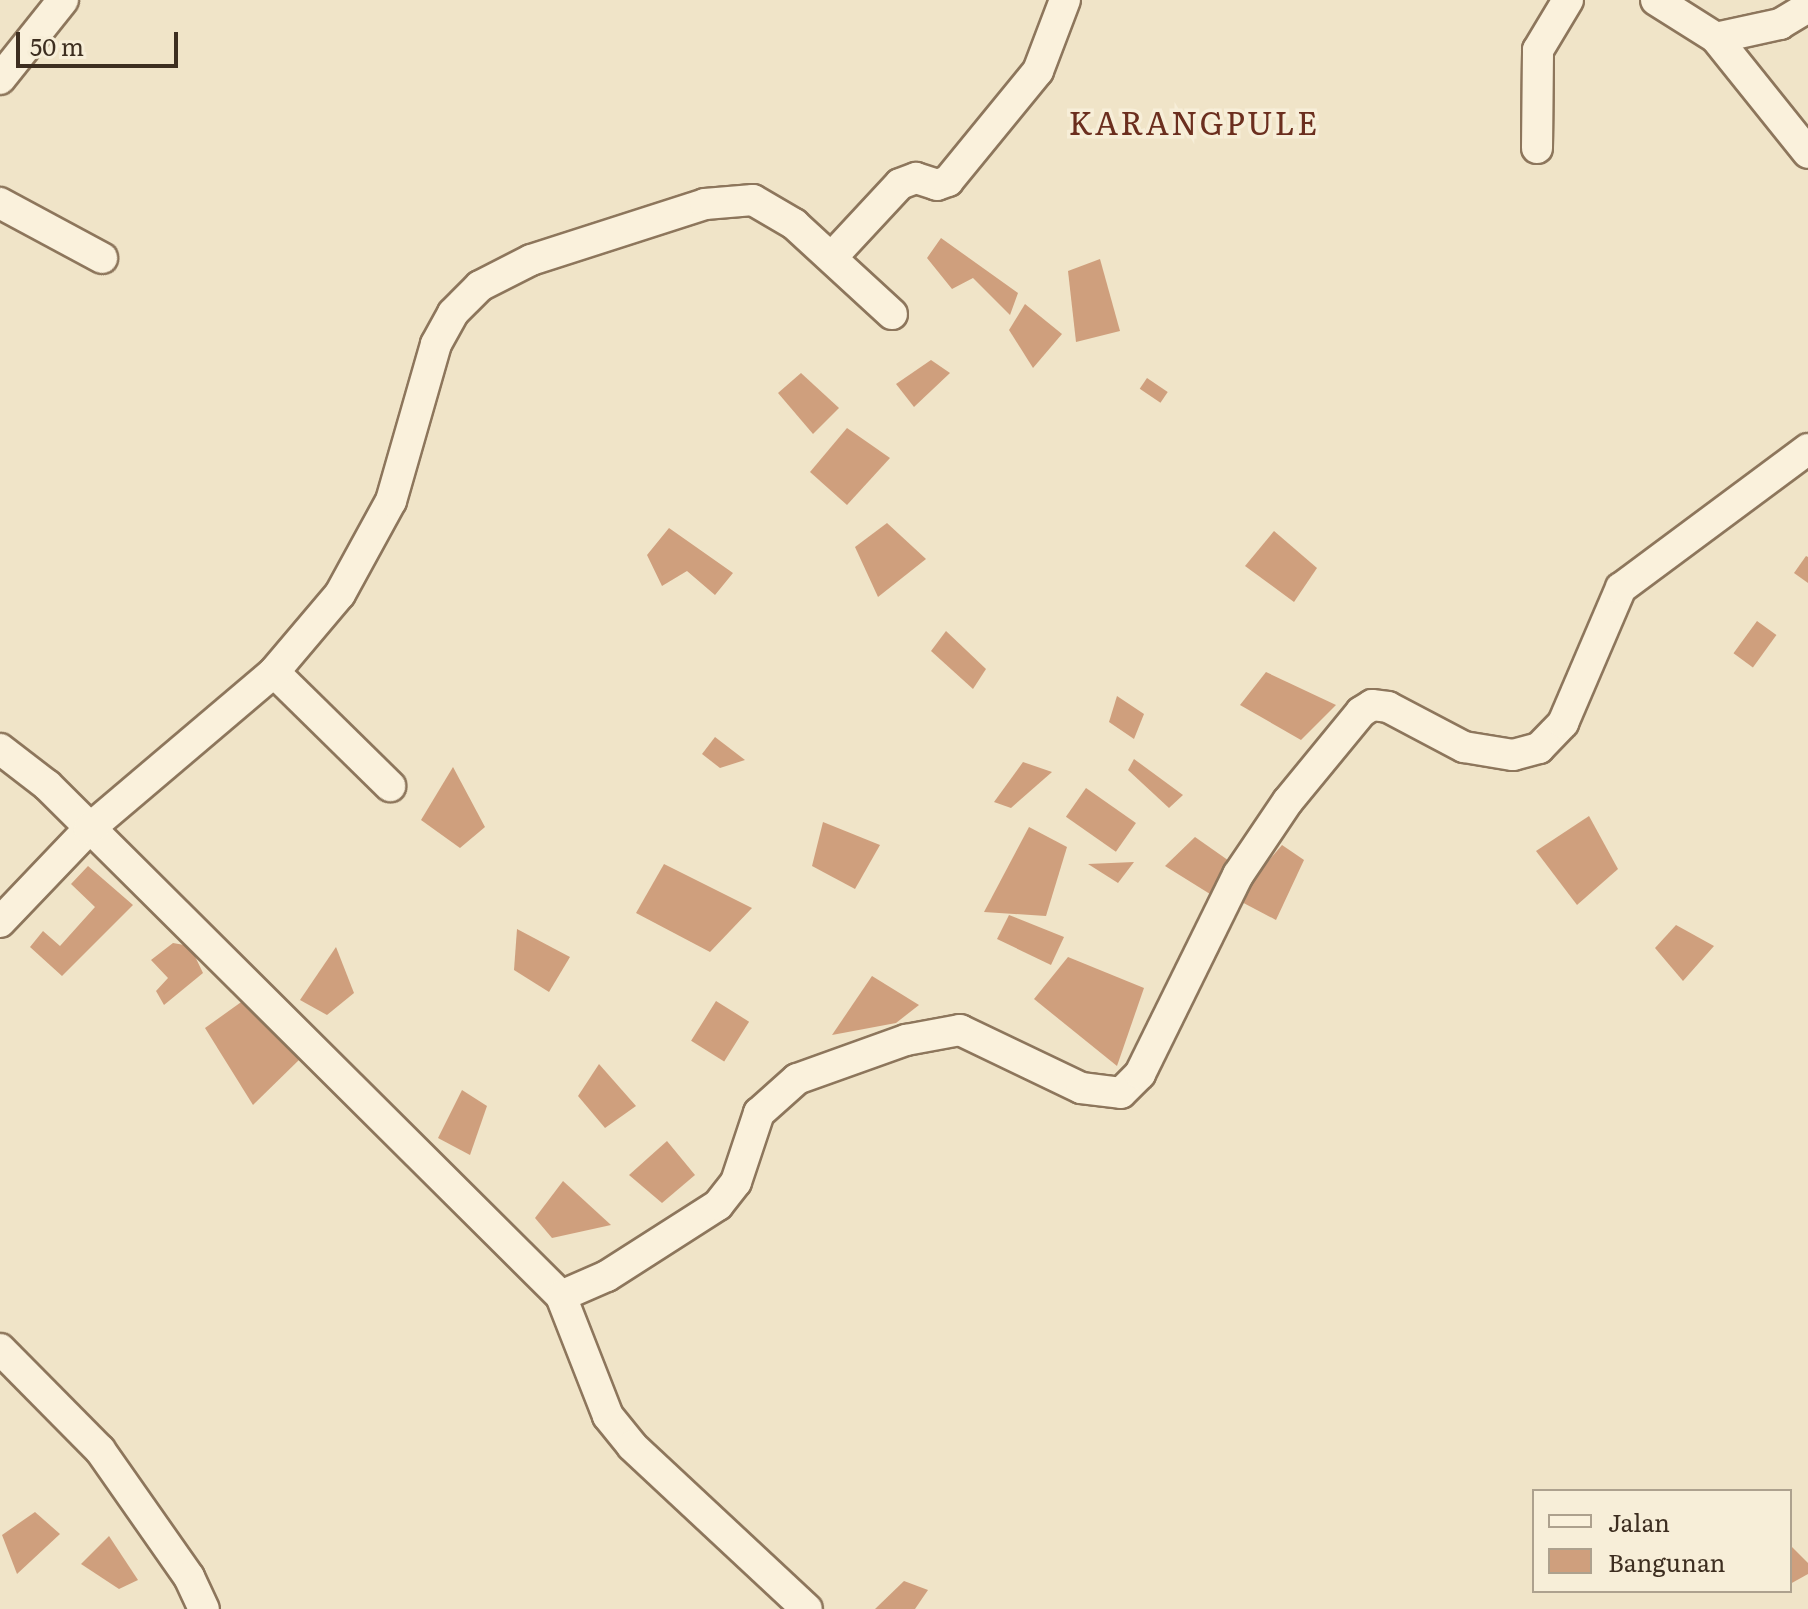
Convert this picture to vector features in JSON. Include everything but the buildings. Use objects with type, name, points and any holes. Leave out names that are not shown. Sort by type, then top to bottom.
[{"type":"street","points":[[0,79],[63,0]]},
{"type":"street","points":[[833,256],[900,184],[916,178],[942,185],[953,175],[1038,71],[1065,0]]},
{"type":"street","points":[[1537,148],[1538,50],[1568,0]]},
{"type":"street","points":[[1656,0],[1716,38],[1808,153]]},
{"type":"street","points":[[1716,38],[1780,24],[1808,7]]},
{"type":"street","points":[[0,922],[89,829],[274,672],[361,562],[391,501],[436,344],[453,313],[480,286],[531,260],[730,199],[772,208],[833,256],[892,314]]},
{"type":"street","points":[[0,203],[102,258]]},
{"type":"street","points":[[561,1296],[607,1276],[718,1205],[736,1182],[759,1113],[797,1079],[906,1040],[960,1030],[1081,1088],[1121,1093],[1140,1074],[1238,875],[1288,801],[1361,712],[1372,705],[1388,707],[1464,747],[1513,755],[1539,748],[1563,723],[1621,588],[1808,449]]},
{"type":"street","points":[[274,672],[390,786]]},
{"type":"street","points":[[0,749],[89,829],[561,1296],[608,1416],[632,1446],[807,1609]]},
{"type":"street","points":[[0,1349],[100,1450],[189,1577],[204,1609]]},
{"type":"district","name":"KARANGPULE","points":[[1194,121]]}]
